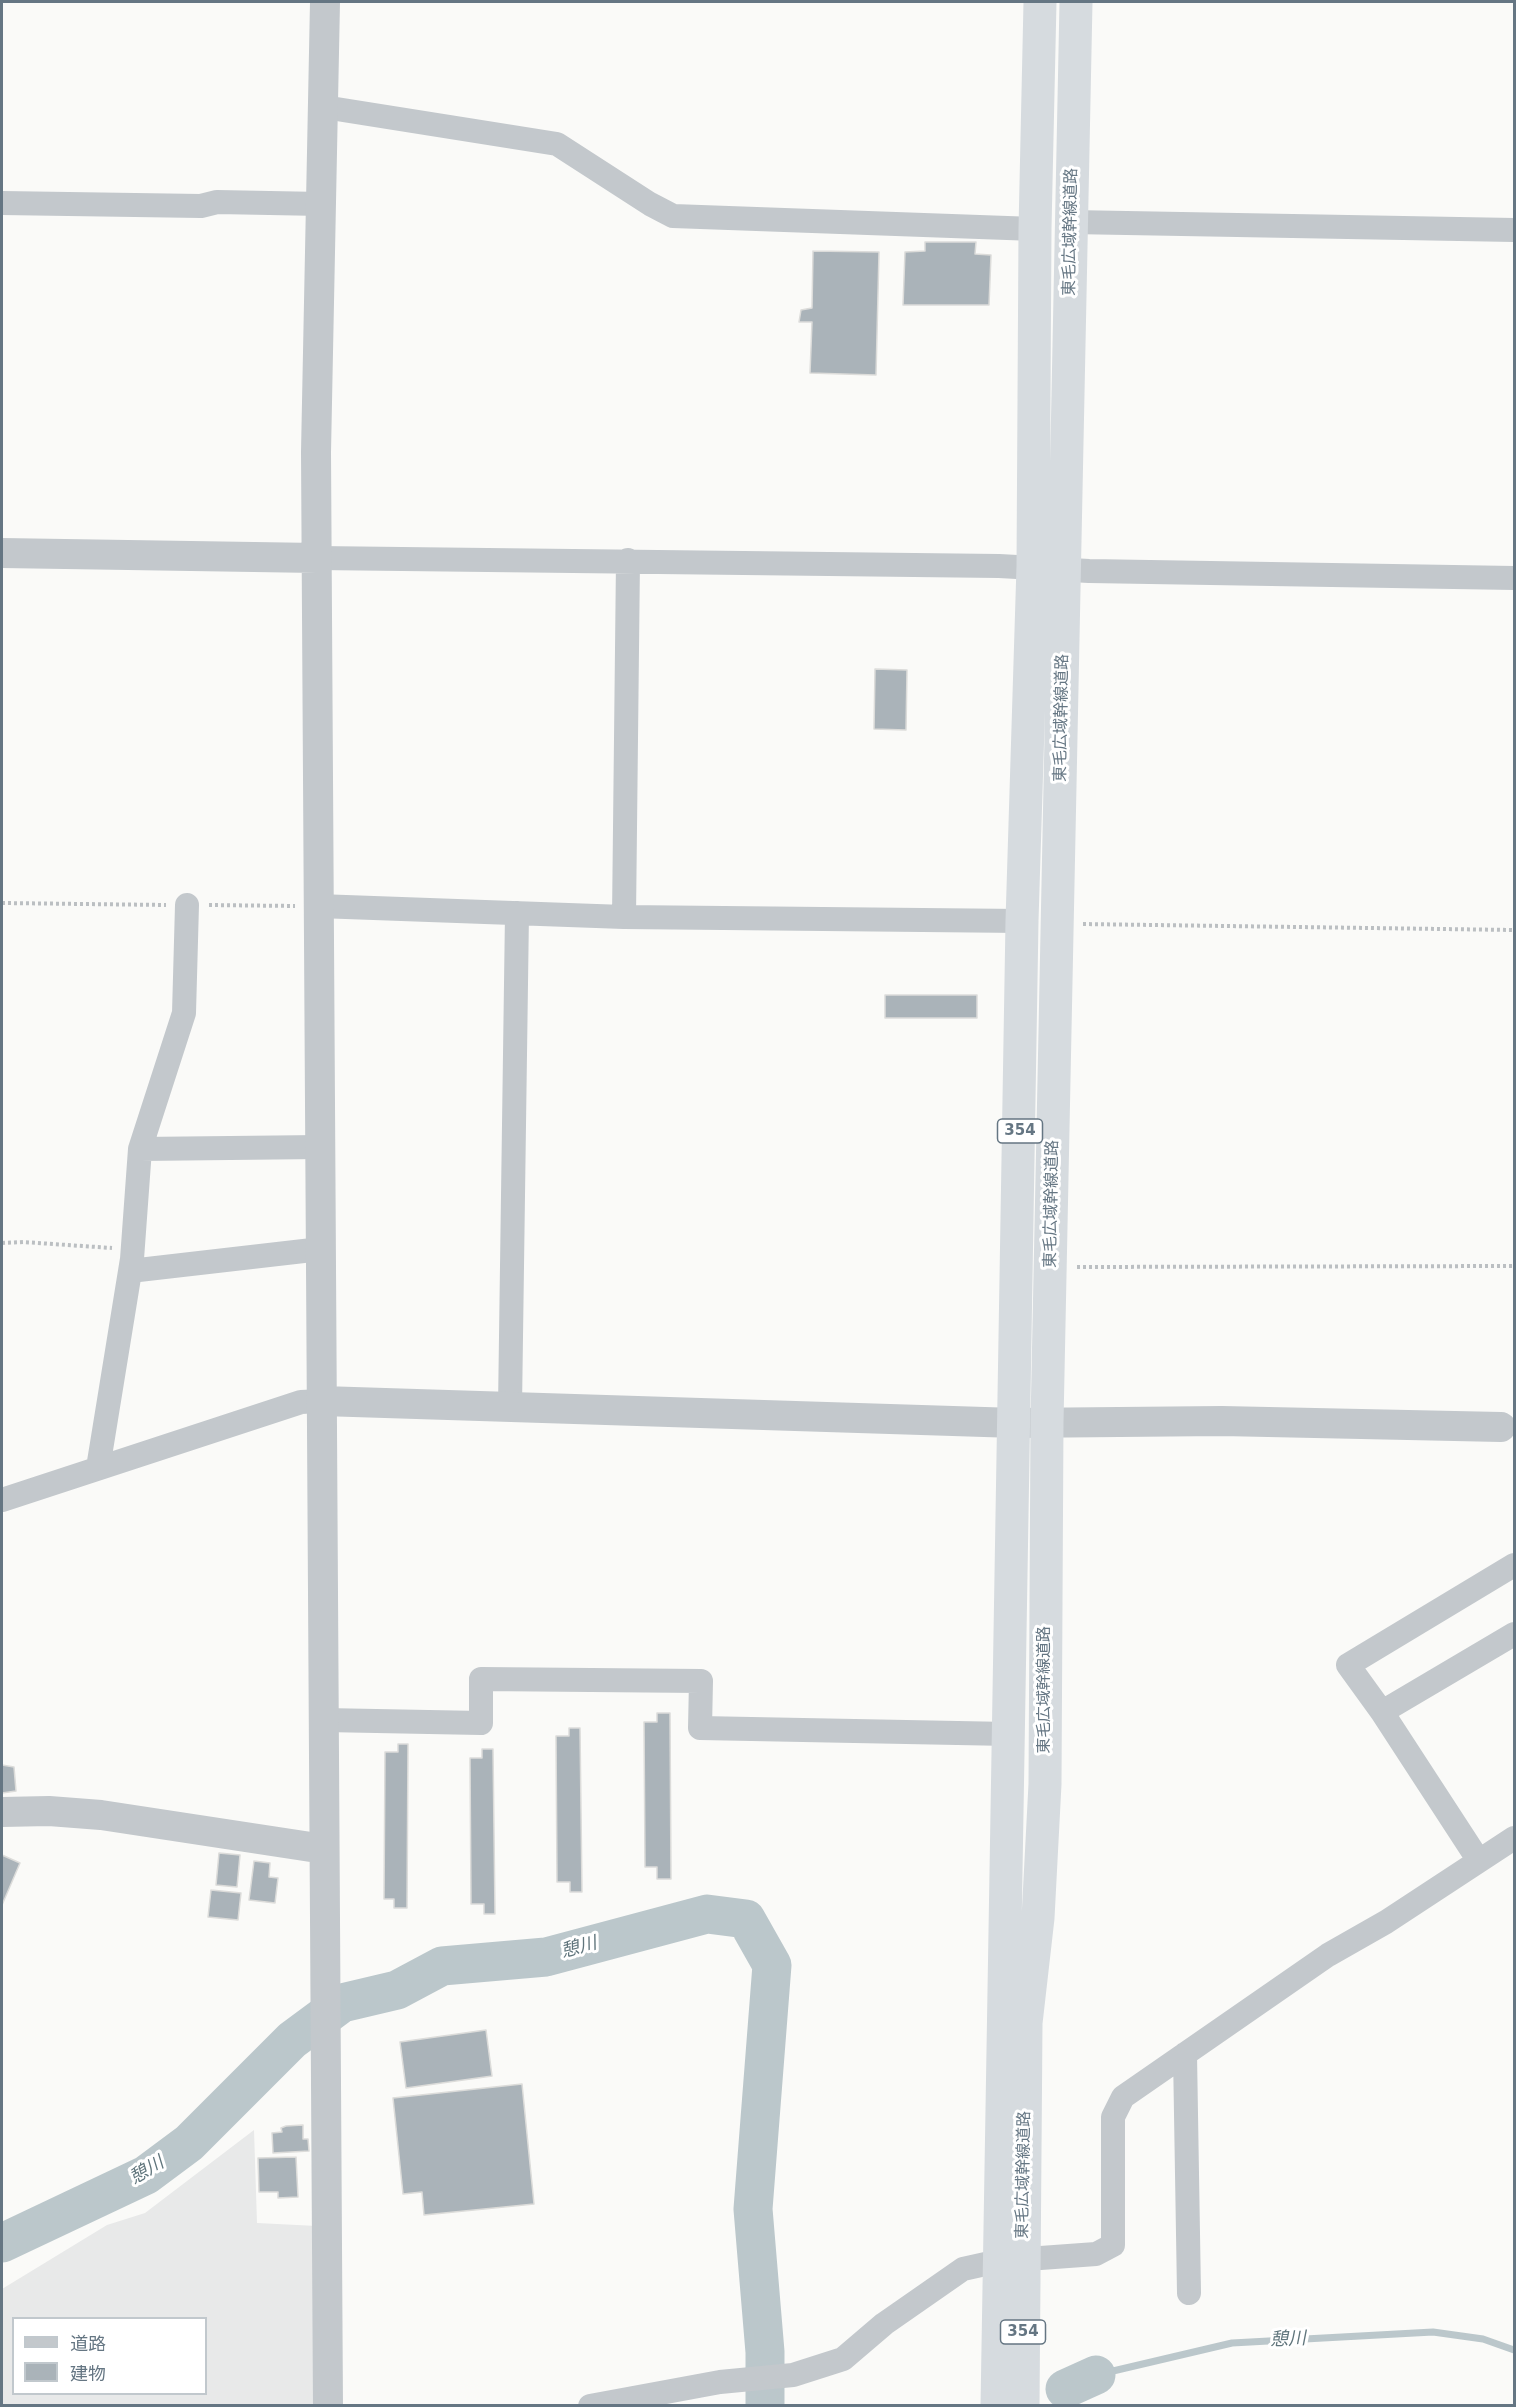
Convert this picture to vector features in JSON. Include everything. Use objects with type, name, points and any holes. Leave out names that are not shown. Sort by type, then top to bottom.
[{"type":"highway","name":"東毛広域幹線道路","points":[[997,2406],[1011,2259],[1026,2023],[1038,1918],[1045,1785],[1031,1423],[1022,921],[1033,566],[1035,228],[1040,2]]},
{"type":"highway","name":"東毛広域幹線道路","points":[[1023,2406],[1011,2259],[1010,1734],[1031,1423],[1051,1267],[1076,2]]},
{"type":"street","points":[[325,2],[316,440],[328,2406]]},
{"type":"street","points":[[324,107],[557,144],[650,204],[673,216],[1035,228]]},
{"type":"street","points":[[2,203],[201,206],[218,202],[322,204]]},
{"type":"street","points":[[1071,222],[1515,230]]},
{"type":"street","points":[[2,553],[1033,566],[1065,570],[1515,578]]},
{"type":"street","points":[[624,917],[628,560]]},
{"type":"street","points":[[98,1468],[131,1260],[140,1149],[184,1013],[187,905]]},
{"type":"street","points":[[318,906],[624,917],[1022,921]]},
{"type":"street","points":[[510,1407],[517,913]]},
{"type":"street","points":[[140,1149],[320,1147]]},
{"type":"street","points":[[131,1260],[321,1249]]},
{"type":"street","points":[[2,1500],[302,1402],[322,1401],[1031,1423],[1222,1421],[1508,1427]]},
{"type":"street","points":[[1479,1861],[1382,1712],[1348,1665],[1515,1565]]},
{"type":"street","points":[[1382,1712],[1515,1634]]},
{"type":"street","points":[[324,1720],[481,1723],[481,1678],[701,1681],[700,1728],[1010,1734]]},
{"type":"street","points":[[2,1812],[49,1811],[101,1815],[324,1849]]},
{"type":"street","points":[[590,2406],[720,2382],[793,2375],[843,2359],[884,2324],[963,2269],[1011,2259],[1096,2254],[1113,2245],[1113,2117],[1123,2097],[1329,1955],[1386,1922],[1515,1838]]},
{"type":"street","points":[[1185,2054],[1190,2293]]},
{"type":"path","points":[[2,903],[318,906]]},
{"type":"path","points":[[1058,924],[1515,930]]},
{"type":"path","points":[[2,1243],[23,1242],[131,1260]]},
{"type":"path","points":[[1051,1267],[1515,1266]]},
{"type":"shaded area","points":[[254,2130],[257,2223],[317,2226],[319,2405],[2,2406],[2,2289],[107,2225],[145,2213]]},
{"type":"building","points":[[925,242],[976,242],[975,254],[991,255],[989,305],[903,305],[905,252],[925,251]]},
{"type":"building","points":[[813,251],[879,252],[876,375],[810,373],[812,322],[799,322],[801,310],[812,308]]},
{"type":"building","points":[[875,669],[907,670],[906,730],[874,729]]},
{"type":"building","points":[[885,995],[977,995],[977,1018],[885,1018]]},
{"type":"building","points":[[657,1713],[670,1713],[671,1879],[657,1879],[657,1867],[645,1867],[644,1722],[657,1722]]},
{"type":"building","points":[[569,1728],[580,1728],[582,1892],[570,1892],[570,1882],[557,1882],[556,1736],[569,1736]]},
{"type":"building","points":[[398,1744],[408,1744],[407,1908],[394,1908],[394,1899],[384,1899],[385,1752],[398,1752]]},
{"type":"building","points":[[482,1749],[493,1749],[495,1914],[484,1914],[484,1904],[471,1904],[470,1758],[482,1758]]},
{"type":"building","points":[[2,1765],[14,1767],[16,1791],[2,1793]]},
{"type":"building","points":[[219,1853],[240,1855],[237,1887],[216,1885]]},
{"type":"building","points":[[2,1855],[20,1863],[2,1905]]},
{"type":"building","points":[[254,1861],[270,1863],[269,1877],[278,1878],[275,1903],[249,1900]]},
{"type":"building","points":[[211,1890],[241,1893],[238,1920],[208,1917]]},
{"type":"building","points":[[486,2030],[492,2076],[406,2088],[400,2042]]},
{"type":"building","points":[[522,2084],[534,2204],[424,2215],[422,2192],[403,2194],[393,2098]]},
{"type":"building","points":[[303,2125],[303,2139],[308,2139],[309,2151],[273,2153],[272,2133],[282,2132],[281,2128],[286,2126]]},
{"type":"building","points":[[296,2157],[298,2197],[278,2198],[278,2192],[259,2192],[258,2158]]},
{"type":"waterway","name":"憩川","points":[[2,2243],[146,2175],[189,2143],[292,2040],[342,2003],[397,1990],[442,1966],[546,1957],[707,1914],[746,1919],[772,1965],[753,2209],[765,2352],[765,2406]]},
{"type":"waterway","name":"憩川","points":[[1096,2375],[1232,2343],[1433,2332],[1483,2339],[1514,2350]]},
{"type":"waterway","name":"憩川","points":[[1065,2389],[1096,2375]]}]
